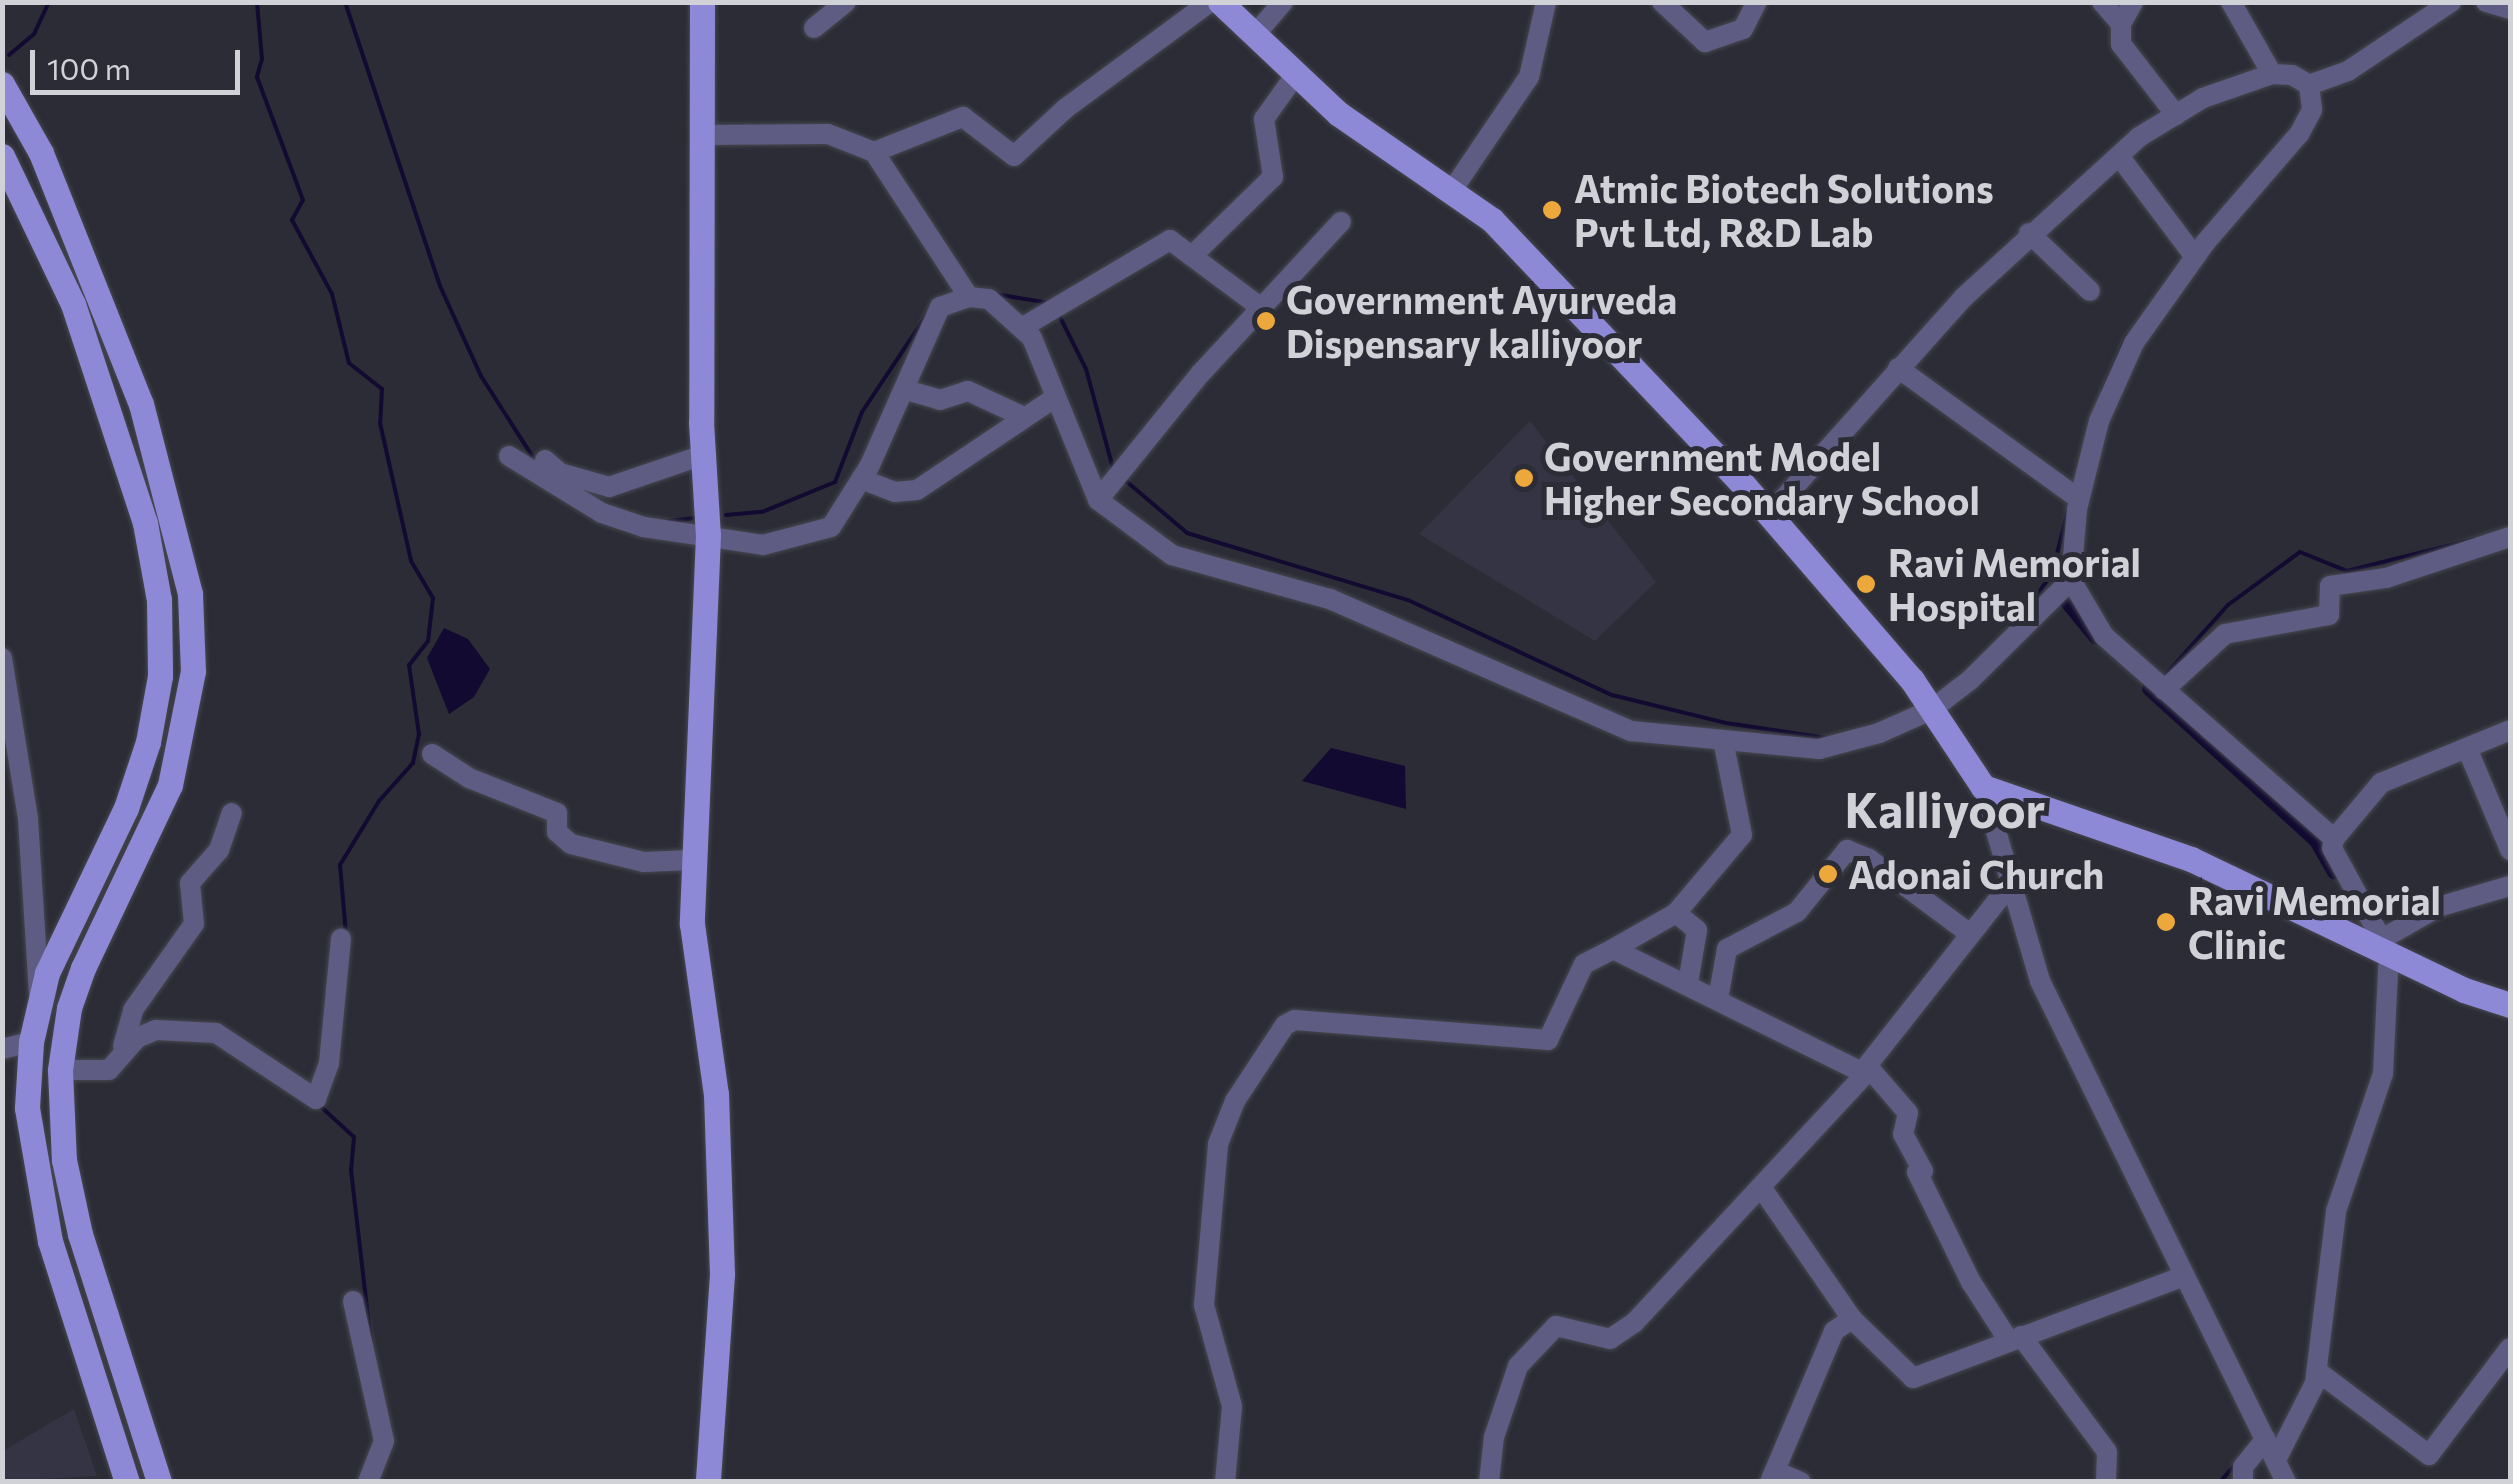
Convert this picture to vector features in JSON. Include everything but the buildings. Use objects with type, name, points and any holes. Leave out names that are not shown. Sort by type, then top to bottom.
[{"type":"main road","points":[[702,2],[703,455],[708,535],[691,860],[692,924],[716,1094],[722,1274],[708,1482]]},
{"type":"main road","points":[[1220,2],[1339,114],[1492,220],[1770,514],[1931,710],[1983,787],[2191,859],[2510,1005]]},
{"type":"main road","points":[[2,84],[40,153],[141,404],[175,518],[194,630],[188,708],[170,785],[84,968],[69,1008],[60,1070],[64,1160],[80,1234],[160,1482]]},
{"type":"main road","points":[[2,156],[67,291],[120,440],[145,522],[161,635],[157,706],[140,773],[40,998],[31,1042],[27,1108],[34,1170],[127,1482]]},
{"type":"street","points":[[814,28],[846,2]]},
{"type":"street","points":[[874,152],[962,117],[1014,156],[1066,108],[1210,2]]},
{"type":"street","points":[[1254,36],[1283,2]]},
{"type":"street","points":[[1452,192],[1529,77],[1546,2]]},
{"type":"street","points":[[1662,2],[1705,42],[1743,29],[1756,2]]},
{"type":"street","points":[[2102,2],[2121,24]]},
{"type":"street","points":[[2133,2],[2121,24],[2121,44],[2176,115]]},
{"type":"street","points":[[2231,2],[2312,110],[2299,134],[2191,251],[2134,343],[2074,495],[2070,580],[2104,636],[2334,839]]},
{"type":"street","points":[[1770,514],[1898,368],[2028,233],[2119,156],[2176,115],[2291,78],[2348,71],[2451,2]]},
{"type":"street","points":[[2486,2],[2510,9]]},
{"type":"street","points":[[1193,254],[1273,177],[1264,120],[1296,74]]},
{"type":"street","points":[[704,135],[828,134],[874,152],[918,223],[936,238],[969,296]]},
{"type":"street","points":[[2119,156],[2191,251]]},
{"type":"street","points":[[1098,500],[1259,306],[1341,222]]},
{"type":"street","points":[[2028,233],[2090,291]]},
{"type":"street","points":[[1023,327],[1170,240],[1259,306]]},
{"type":"street","points":[[509,456],[602,513],[763,545],[831,526],[861,479],[906,390],[940,307],[969,296],[988,299],[1023,327],[1098,500],[1172,555],[1330,600],[1631,731],[1819,749],[1931,710],[2008,647],[2070,580]]},
{"type":"street","points":[[1898,368],[2074,495]]},
{"type":"street","points":[[906,390],[940,400],[968,391],[1024,418]]},
{"type":"street","points":[[861,479],[895,492],[917,490],[1054,399]]},
{"type":"street","points":[[545,460],[560,473],[609,487],[703,455]]},
{"type":"street","points":[[2164,690],[2225,634],[2329,615],[2330,586],[2386,578],[2510,537]]},
{"type":"street","points":[[2,658],[24,784],[40,998]]},
{"type":"street","points":[[2276,1460],[2295,1432],[2317,1371],[2336,1210],[2384,1074],[2386,946],[2332,848],[2334,839],[2381,783],[2510,730]]},
{"type":"street","points":[[1224,1482],[1232,1406],[1204,1305],[1218,1144],[1234,1101],[1284,1025],[1295,1020],[1548,1040],[1584,964],[1676,913],[1742,834],[1722,740]]},
{"type":"street","points":[[2467,748],[2510,850]]},
{"type":"street","points":[[432,754],[469,778],[557,813],[557,832],[571,844],[644,862],[691,860]]},
{"type":"street","points":[[1983,787],[2047,997],[2286,1482]]},
{"type":"street","points":[[109,1070],[131,1034],[140,998],[194,924],[190,884],[219,850],[232,812]]},
{"type":"street","points":[[1718,999],[1727,950],[1797,912],[1846,850],[1868,859],[1970,934]]},
{"type":"street","points":[[1489,1482],[1494,1437],[1518,1366],[1556,1326],[1610,1339],[1634,1323],[1870,1069],[2011,883]]},
{"type":"street","points":[[2386,946],[2438,907],[2510,886]]},
{"type":"street","points":[[1676,913],[1697,930],[1688,983]]},
{"type":"street","points":[[60,1070],[109,1070],[136,1038],[156,1030],[216,1034],[316,1099],[329,1063],[341,939]]},
{"type":"street","points":[[1613,949],[1862,1072],[1870,1069]]},
{"type":"street","points":[[2,1049],[31,1042]]},
{"type":"street","points":[[1870,1069],[1908,1114],[1904,1134],[1923,1171],[1917,1172],[1970,1282],[2107,1452],[2106,1482]]},
{"type":"street","points":[[1760,1187],[1852,1319],[1913,1378],[2185,1276]]},
{"type":"street","points":[[353,1300],[384,1441],[368,1482]]},
{"type":"street","points":[[1801,1482],[1772,1476],[1834,1331],[1852,1319]]},
{"type":"street","points":[[2317,1371],[2429,1455],[2510,1348]]},
{"type":"street","points":[[2243,1482],[2242,1467],[2266,1439]]},
{"type":"shaded area","name":"Government Model Higher Secondary School","points":[[1530,421],[1656,582],[1595,641],[1419,534]]},
{"type":"shaded area","points":[[444,628],[468,639],[490,669],[474,697],[449,714],[427,658]]},
{"type":"shaded area","points":[[1331,748],[1405,766],[1406,809],[1302,781]]},
{"type":"shaded area","points":[[74,1409],[97,1476],[3,1481],[3,1451]]},
{"type":"waterway","points":[[9,55],[34,34],[49,2]]},
{"type":"waterway","points":[[257,2],[262,59],[257,77],[303,200],[292,220],[332,294],[349,363],[382,389],[380,423],[411,561],[433,598],[428,641],[409,665],[419,734],[413,763],[379,801],[340,865],[346,934]]},
{"type":"waterway","points":[[345,2],[440,286],[481,376],[536,462]]},
{"type":"waterway","points":[[995,294],[1049,303]]},
{"type":"waterway","points":[[1058,313],[1086,369],[1114,472]]},
{"type":"waterway","points":[[726,515],[762,512],[835,482],[862,412],[926,316]]},
{"type":"waterway","points":[[2103,390],[2127,336]]},
{"type":"waterway","points":[[1126,481],[1187,533],[1408,600],[1612,695],[1726,723],[1827,738]]},
{"type":"waterway","points":[[2023,614],[2052,574],[2068,510]]},
{"type":"waterway","points":[[668,521],[699,518]]},
{"type":"waterway","points":[[2166,674],[2228,605],[2300,552],[2347,571],[2474,539]]},
{"type":"waterway","points":[[2064,598],[2096,637]]},
{"type":"waterway","points":[[2149,688],[2316,840],[2334,871]]},
{"type":"waterway","points":[[319,1105],[354,1137],[351,1170],[371,1342]]},
{"type":"waterway","points":[[2220,1482],[2234,1466]]},
{"type":"place","name":"Atmic Biotech Solutions Pvt Ltd, R&D Lab","points":[[1552,210]]},
{"type":"place","name":"Government Ayurveda Dispensary kalliyoor","points":[[1266,321]]},
{"type":"place","name":"Government Model Higher Secondary School","points":[[1524,478]]},
{"type":"place","name":"Ravi Memorial Hospital","points":[[1866,584]]},
{"type":"place","name":"Adonai Church","points":[[1828,874]]},
{"type":"place","name":"Ravi Memorial Clinic","points":[[2166,922]]},
{"type":"district","name":"Kalliyoor","points":[[1945,809]]}]
